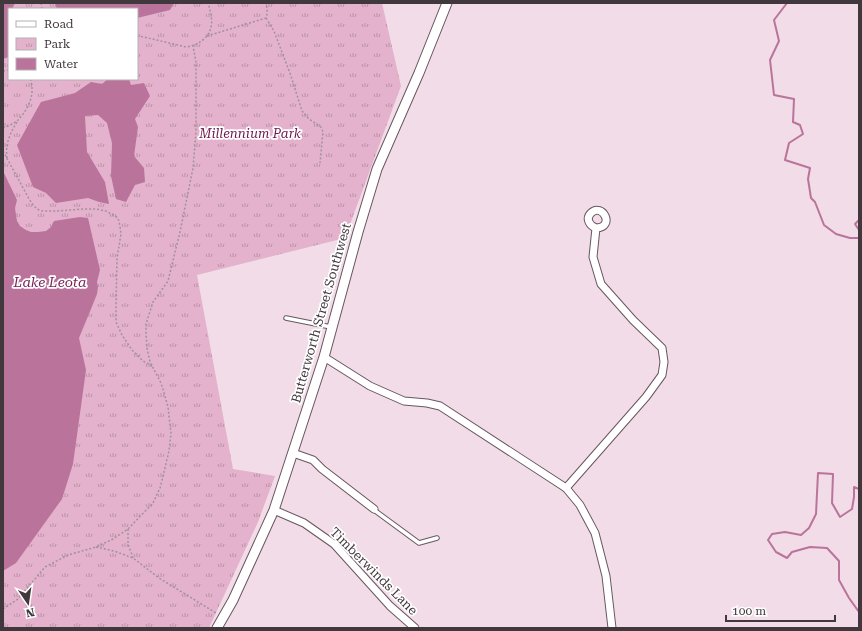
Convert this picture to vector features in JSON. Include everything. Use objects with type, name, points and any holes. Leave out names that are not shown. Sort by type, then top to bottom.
[{"type":"street","name":"Butterworth Street Southwest","points":[[217,628],[233,600],[274,510],[324,357],[377,169],[419,73],[446,3]]},
{"type":"street","points":[[566,488],[646,397],[662,375],[664,362],[662,348],[633,320],[601,284],[593,258],[596,228]]},
{"type":"street","points":[[324,357],[370,386],[404,401],[440,406],[566,488],[580,505],[595,533],[606,576],[612,628]]},
{"type":"street","points":[[293,453],[313,460],[322,469],[374,509]]},
{"type":"street","name":"Timberwinds Lane","points":[[274,510],[304,523],[334,544],[390,606],[415,628]]},
{"type":"lane","points":[[286,318],[332,327]]},
{"type":"lane","points":[[374,509],[419,543],[437,538]]},
{"type":"path","points":[[138,36],[186,47],[193,46],[199,43],[210,33],[212,23],[208,3]]},
{"type":"path","points":[[266,3],[268,14],[266,18],[274,31],[302,111],[309,119],[321,127],[323,132],[320,163]]},
{"type":"path","points":[[207,36],[266,18]]},
{"type":"path","points":[[3,608],[18,599],[45,567],[68,555],[96,547],[113,539],[128,529],[149,507],[155,498],[163,476],[169,451],[171,433],[168,407],[162,385],[152,366],[147,348],[146,324],[153,302],[168,281],[193,168],[196,132],[196,62],[193,46]]},
{"type":"path","points":[[8,160],[6,151],[7,144],[11,133],[24,112],[32,94],[30,80]]},
{"type":"path","points":[[3,128],[10,126],[18,120]]},
{"type":"path","points":[[3,151],[33,205],[38,209],[42,211],[57,211],[96,209],[106,211],[118,218],[121,234],[117,258],[116,322],[122,335],[132,350],[143,361],[152,366]]},
{"type":"path","points":[[128,529],[128,544],[133,558]]},
{"type":"path","points":[[96,547],[114,551],[133,558],[159,578],[223,617]]},
{"type":"green space","name":"Millennium Park","points":[[3,3],[382,3],[401,86],[345,238],[197,275],[233,469],[275,476],[258,522],[209,628],[3,628]]},
{"type":"water","points":[[3,3],[15,3],[12,8],[8,8],[8,57],[3,59]]},
{"type":"water","points":[[55,3],[174,3],[170,10],[138,18],[138,8],[57,8]]},
{"type":"water","points":[[107,80],[129,80],[131,85],[144,83],[150,96],[135,119],[138,127],[134,156],[144,168],[145,182],[135,185],[126,202],[116,199],[111,176],[112,143],[107,123],[98,115],[85,116],[87,152],[105,182],[109,204],[88,198],[56,203],[46,193],[33,187],[17,145],[41,102],[75,93],[91,82],[102,84]]},
{"type":"water","name":"Lake Leota","points":[[3,171],[17,200],[15,208],[17,221],[20,226],[26,230],[31,232],[46,231],[51,227],[54,221],[80,217],[88,218],[100,270],[97,282],[97,294],[79,338],[86,370],[73,464],[62,499],[16,563],[3,571]]},
{"type":"waterway","points":[[787,3],[774,20],[779,41],[770,60],[774,95],[794,99],[793,122],[800,125],[803,134],[789,143],[785,160],[810,168],[808,179],[811,198],[815,202],[824,225],[836,234],[850,238],[859,238]]},
{"type":"waterway","points":[[859,220],[855,224],[859,230]]},
{"type":"waterway","points":[[859,489],[854,487],[852,509],[840,517],[832,503],[833,474],[818,473],[816,514],[809,528],[801,535],[785,532],[772,534],[768,540],[776,552],[787,558],[792,552],[810,547],[827,548],[839,561],[839,580],[859,612]]}]
